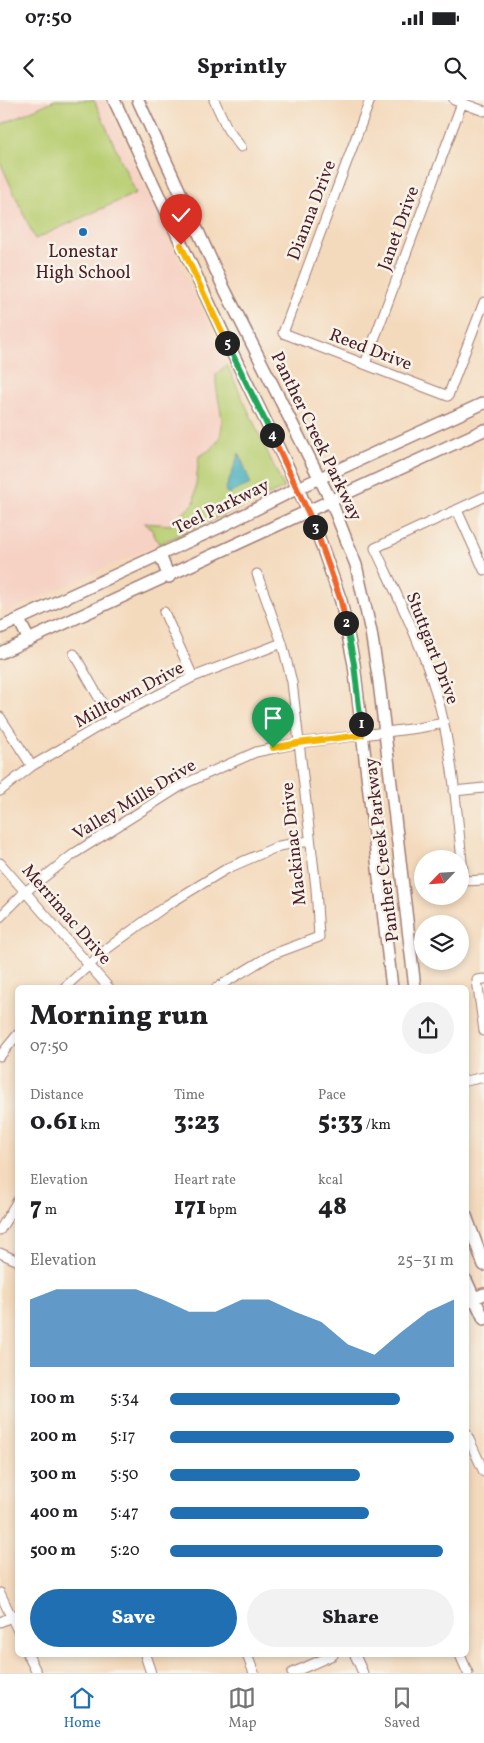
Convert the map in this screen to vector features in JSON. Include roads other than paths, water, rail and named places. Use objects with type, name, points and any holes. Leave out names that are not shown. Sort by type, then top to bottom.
[{"type":"main road","name":"Panther Creek Parkway","points":[[114,100],[298,488],[328,560],[341,601],[354,664],[392,985]]},
{"type":"main road","name":"Panther Creek Parkway","points":[[138,100],[223,286],[332,501],[356,565],[371,632],[385,732],[415,985]]},
{"type":"main road","points":[[156,192],[176,183]]},
{"type":"main road","points":[[232,352],[252,342]]},
{"type":"main road","name":"Teel Parkway","points":[[0,628],[484,403]]},
{"type":"main road","points":[[0,653],[169,577],[484,430]]},
{"type":"main road","points":[[160,555],[169,577]]},
{"type":"main road","points":[[19,620],[29,640]]},
{"type":"main road","points":[[469,1224],[484,1265]]},
{"type":"main road","points":[[469,1286],[484,1319]]},
{"type":"street","points":[[214,100],[228,130],[241,147]]},
{"type":"street","name":"Dianna Drive","points":[[283,332],[370,100]]},
{"type":"street","points":[[458,102],[484,111]]},
{"type":"street","name":"Janet Drive","points":[[365,364],[458,102]]},
{"type":"street","name":"Reed Drive","points":[[283,332],[448,396],[484,302]]},
{"type":"street","points":[[484,497],[457,510],[484,570]]},
{"type":"street","name":"Stuttgart Drive","points":[[457,510],[375,548],[420,646],[444,723],[464,881],[484,880]]},
{"type":"street","name":"Mackinac Drive","points":[[221,985],[271,955],[319,936],[292,682],[282,643],[257,574]]},
{"type":"street","points":[[164,612],[193,678]]},
{"type":"street","name":"Milltown Drive","points":[[0,791],[32,766],[111,719],[193,678],[282,643]]},
{"type":"street","points":[[74,654],[111,719]]},
{"type":"street","points":[[0,717],[32,766]]},
{"type":"street","name":"Valley Mills Drive","points":[[0,917],[25,892],[75,853],[184,784],[256,752],[298,743],[444,723]]},
{"type":"street","points":[[454,792],[484,788]]},
{"type":"street","points":[[67,985],[88,964],[167,905],[228,868],[279,846],[310,841]]},
{"type":"street","name":"Merrimac Drive","points":[[0,863],[106,985]]},
{"type":"street","points":[[480,979],[484,1031]]},
{"type":"street","points":[[0,1056],[15,1038]]},
{"type":"street","points":[[469,1081],[484,1077]]},
{"type":"street","points":[[0,1230],[15,1205]]},
{"type":"street","points":[[0,1252],[15,1260]]},
{"type":"street","points":[[469,1446],[484,1472]]},
{"type":"street","points":[[0,1593],[14,1616],[0,1622]]},
{"type":"street","points":[[29,1657],[37,1673]]},
{"type":"street","points":[[146,1657],[151,1673]]},
{"type":"street","points":[[248,1657],[254,1673]]},
{"type":"street","points":[[292,1673],[328,1657]]},
{"type":"street","points":[[356,1657],[363,1673]]},
{"type":"street","points":[[461,1657],[468,1673]]},
{"type":"water","points":[[239,453],[251,484],[228,494],[225,491]]},
{"type":"place","name":"Lonestar High School","points":[[83,232]]}]
